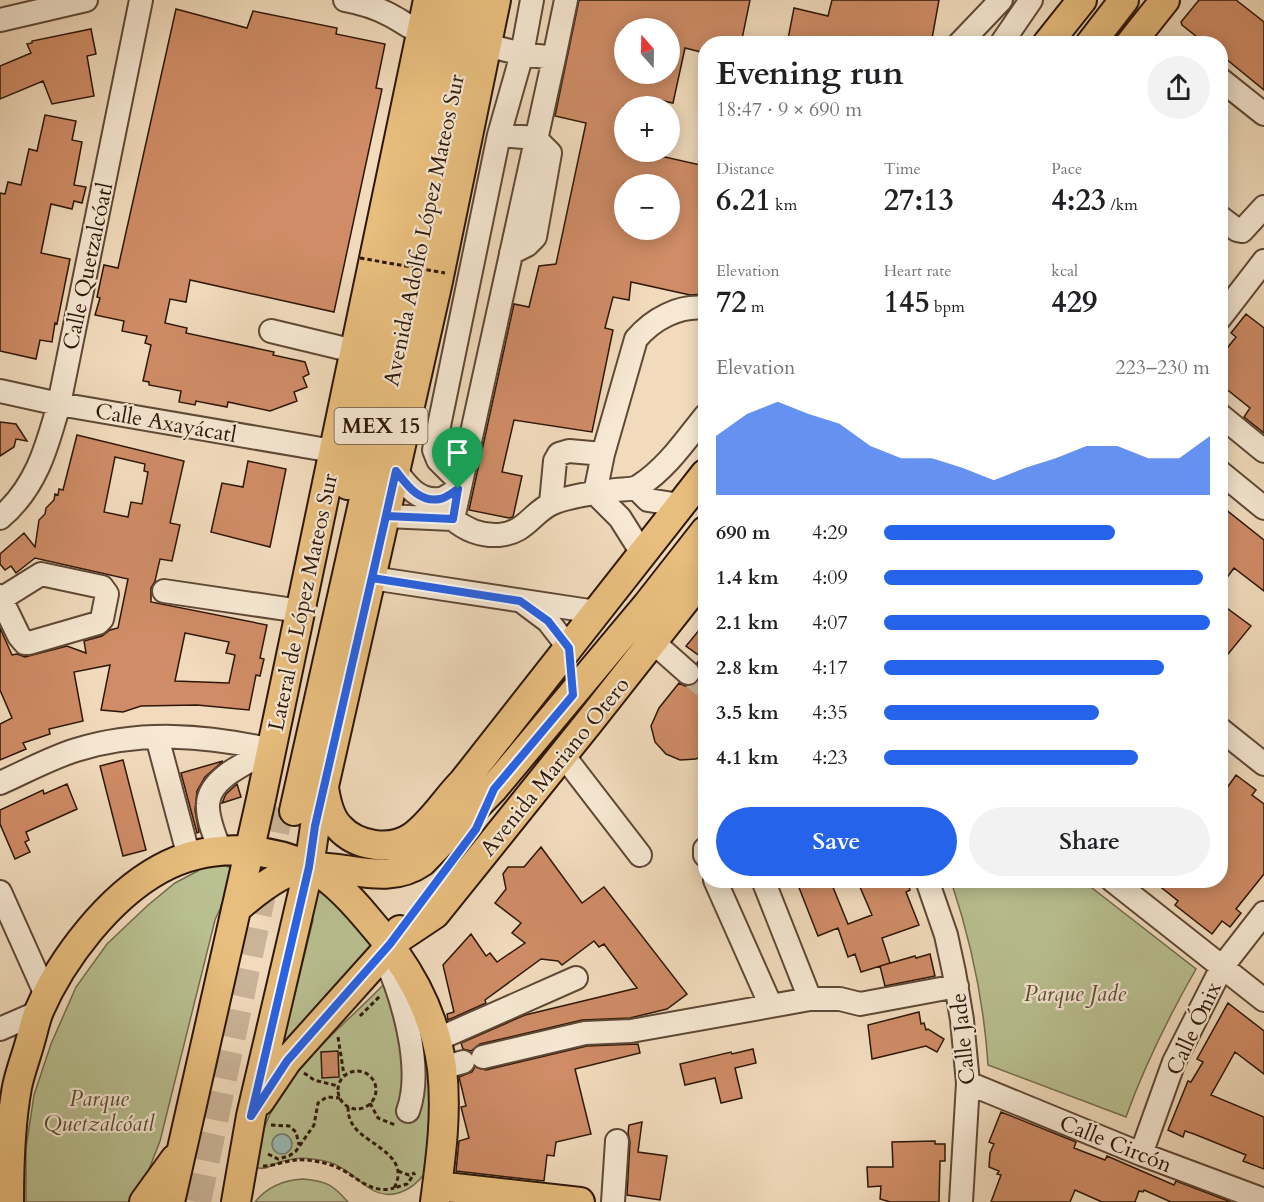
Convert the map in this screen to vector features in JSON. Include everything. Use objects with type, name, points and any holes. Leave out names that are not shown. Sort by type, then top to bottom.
[{"type":"main road","name":"Lateral de López Mateos Sur","points":[[170,1202],[249,851],[286,816],[324,787],[437,286],[453,39],[428,0]]},
{"type":"main road","name":"Avenida Adolfo López Mateos Sur","points":[[449,0],[453,39]]},
{"type":"main road","name":"Avenida Adolfo López Mateos Sur","points":[[286,816],[397,355],[453,39],[471,0]]},
{"type":"main road","name":"Lateral de López Mateos Sur","points":[[236,1202],[261,1117],[309,867],[286,816],[271,750],[354,351],[453,39],[496,0]]},
{"type":"main road","points":[[1053,36],[1082,0]]},
{"type":"main road","points":[[1096,36],[1124,0]]},
{"type":"main road","points":[[1136,36],[1165,0]]},
{"type":"main road","points":[[324,787],[330,811],[339,827],[352,837],[370,844],[383,845],[405,841],[421,830],[463,782],[698,483]]},
{"type":"main road","name":"Avenida Mariano Otero","points":[[236,909],[250,896],[273,881],[291,871],[309,867],[384,875],[412,870],[437,850],[494,789],[698,540]]},
{"type":"main road","name":"Avenida Mariano Otero","points":[[386,949],[435,914],[698,584]]},
{"type":"main road","points":[[590,722],[647,605]]},
{"type":"main road","points":[[569,648],[573,695]]},
{"type":"main road","points":[[437,850],[463,782]]},
{"type":"main road","name":"Avenida Mariano Otero","points":[[261,1117],[287,1061],[386,949],[476,829],[494,789]]},
{"type":"main road","points":[[9,1202],[10,1141],[17,1085],[43,1005],[70,956],[98,920],[130,890],[160,869],[189,857],[220,850],[249,851],[278,856],[309,867],[342,891],[386,949],[415,982],[456,1057],[444,1104],[442,1156],[437,1186],[580,1202]]},
{"type":"main road","points":[[144,1202],[181,1150]]},
{"type":"street","points":[[0,20],[86,0]]},
{"type":"street","name":"Calle Quetzalcóatl","points":[[0,518],[23,495],[44,456],[58,404],[141,0]]},
{"type":"street","points":[[345,0],[368,5],[453,39],[522,54],[554,58]]},
{"type":"street","points":[[459,485],[438,460],[434,450],[499,135],[522,54],[532,0]]},
{"type":"street","points":[[535,138],[566,0]]},
{"type":"street","points":[[967,36],[1001,0]]},
{"type":"street","points":[[1006,36],[1031,0]]},
{"type":"street","points":[[1228,85],[1264,114]]},
{"type":"street","points":[[453,519],[511,253],[527,245],[535,237],[550,153],[535,138],[499,135]]},
{"type":"street","points":[[1228,224],[1236,230],[1242,231],[1264,207]]},
{"type":"street","points":[[1228,308],[1264,261]]},
{"type":"street","points":[[596,493],[603,454],[636,339],[663,316],[682,310],[698,309]]},
{"type":"street","points":[[271,331],[354,351]]},
{"type":"street","name":"Calle Axayácatl","points":[[0,392],[333,451]]},
{"type":"street","points":[[1228,422],[1264,451]]},
{"type":"street","points":[[386,516],[453,519],[464,528],[486,535],[514,532],[552,503],[596,493],[636,488],[662,468],[698,424]]},
{"type":"street","points":[[552,503],[555,461],[559,454],[570,452],[603,454]]},
{"type":"street","points":[[396,471],[411,491],[426,498],[441,499],[459,485]]},
{"type":"street","points":[[1228,479],[1264,508]]},
{"type":"street","points":[[636,488],[648,500],[680,505]]},
{"type":"street","points":[[596,493],[620,518],[637,520],[649,545]]},
{"type":"street","points":[[372,578],[596,612]]},
{"type":"street","points":[[164,591],[300,611]]},
{"type":"street","points":[[520,601],[548,621],[569,648]]},
{"type":"street","points":[[652,642],[688,673]]},
{"type":"street","points":[[1228,735],[1264,764]]},
{"type":"street","points":[[0,783],[75,750],[109,742],[175,736],[208,738],[271,750]]},
{"type":"street","points":[[157,737],[189,857]]},
{"type":"street","points":[[220,850],[212,828],[208,804],[212,788],[233,770],[271,750]]},
{"type":"street","points":[[563,755],[640,855]]},
{"type":"street","points":[[719,888],[771,1006]]},
{"type":"street","points":[[766,888],[810,999]]},
{"type":"street","name":"Calle Jade","points":[[930,888],[946,935],[957,986],[968,1083],[961,1202]]},
{"type":"street","points":[[1122,888],[1264,1000]]},
{"type":"street","points":[[0,892],[31,962],[43,1005],[0,1029]]},
{"type":"street","name":"Calle Ónix","points":[[1141,1154],[1174,1062],[1222,967],[1264,913]]},
{"type":"street","points":[[386,949],[405,1012],[413,1073],[412,1099],[408,1111]]},
{"type":"street","points":[[31,962],[43,965],[54,964],[70,956]]},
{"type":"street","points":[[456,1057],[576,978]]},
{"type":"street","points":[[456,1057],[585,1033],[631,1031],[810,999],[840,999],[860,1004],[957,986]]},
{"type":"street","name":"Calle Circón","points":[[968,1083],[1141,1154],[1264,1200]]},
{"type":"street","points":[[613,1202],[617,1141]]},
{"type":"path","points":[[360,258],[445,273]]},
{"type":"path","points":[[353,1022],[384,992]]},
{"type":"path","points":[[344,1076],[337,1037],[345,1030]]},
{"type":"path","points":[[348,1107],[360,1108],[374,1098],[376,1085],[368,1074],[362,1071],[349,1072],[344,1076],[338,1086],[340,1098],[348,1107],[349,1117],[354,1127],[389,1154],[398,1171],[394,1188]]},
{"type":"path","points":[[303,1072],[314,1080],[338,1086]]},
{"type":"path","points":[[267,1153],[278,1159],[296,1151],[314,1125],[318,1103],[327,1097],[340,1098]]},
{"type":"path","points":[[261,1117],[267,1126],[273,1124],[289,1126],[296,1131],[298,1145]]},
{"type":"path","points":[[258,1165],[267,1166],[298,1160],[314,1161],[333,1166],[375,1189],[394,1188],[407,1184],[437,1186]]},
{"type":"path","points":[[398,1171],[437,1186]]},
{"type":"green space","name":"Parque Quetzalcóatl","points":[[209,865],[238,869],[215,920],[160,1141],[146,1177],[129,1202],[26,1202],[26,1148],[34,1095],[51,1044],[76,987],[107,944],[147,906],[175,883]]},
{"type":"green space","points":[[321,885],[375,946],[279,1054],[276,1033],[290,1014],[313,920],[307,892]]},
{"type":"green space","name":"Parque Jade","points":[[953,888],[1092,888],[1196,969],[1158,1042],[1126,1117],[988,1065],[983,1018],[965,926]]},
{"type":"green space","points":[[388,980],[408,993],[433,1079],[425,1173],[407,1189],[385,1194],[369,1188],[339,1166],[323,1161],[308,1158],[296,1159],[266,1168],[258,1168],[256,1158],[260,1141],[281,1094],[314,1053]]},
{"type":"green space","points":[[303,1179],[329,1185],[348,1202],[255,1202],[277,1185]]},
{"type":"water","points":[[278,1134],[286,1134],[292,1140],[292,1148],[286,1154],[278,1154],[272,1148],[272,1140]]},
{"type":"building","points":[[579,0],[750,0],[743,36],[698,36],[698,51],[685,48],[680,71],[680,18],[614,18],[614,84],[677,84],[675,96],[614,96],[614,162],[680,160],[698,164],[698,294],[690,295],[631,282],[629,300],[613,297],[605,328],[613,330],[592,432],[514,420],[502,472],[522,476],[513,517],[469,510],[514,304],[529,307],[539,266],[556,264],[586,123],[555,116]]},
{"type":"building","points":[[832,0],[939,0],[932,36],[789,36],[794,8],[828,16]]},
{"type":"building","points":[[1199,0],[1236,0],[1264,22],[1264,90],[1228,61],[1228,36],[1196,36],[1181,22]]},
{"type":"building","points":[[176,9],[247,28],[253,11],[337,28],[336,34],[385,44],[376,88],[382,89],[334,312],[190,280],[186,302],[170,299],[165,323],[187,328],[186,333],[274,352],[273,355],[305,362],[309,374],[303,377],[307,387],[294,392],[297,401],[270,411],[228,402],[227,407],[196,401],[195,405],[179,402],[181,391],[149,385],[149,382],[143,381],[151,345],[145,343],[147,336],[122,331],[124,321],[95,315],[100,298],[97,297],[104,265],[118,268]]},
{"type":"building","points":[[91,29],[96,54],[87,56],[94,96],[52,104],[43,81],[0,99],[0,66],[31,53],[27,44]]},
{"type":"building","points":[[45,115],[76,121],[72,140],[82,142],[74,185],[86,187],[82,203],[74,201],[72,209],[51,204],[41,253],[70,259],[52,342],[40,340],[36,359],[0,351],[0,193],[5,194],[8,182],[21,185],[29,149],[37,151]]},
{"type":"building","points":[[1246,314],[1264,328],[1264,433],[1244,417],[1250,408],[1228,390],[1228,347],[1236,337],[1231,333]]},
{"type":"building","points":[[0,422],[16,424],[27,441],[16,439],[14,447],[0,456]]},
{"type":"building","points":[[77,435],[184,461],[170,523],[180,525],[172,561],[160,559],[151,588],[151,602],[267,625],[260,658],[264,659],[260,676],[256,675],[249,710],[197,705],[141,706],[123,712],[101,710],[110,665],[74,672],[83,721],[49,729],[50,734],[23,743],[26,749],[0,760],[0,724],[12,718],[0,690],[0,628],[12,655],[25,657],[67,646],[86,653],[84,641],[118,628],[128,579],[35,558],[16,573],[11,566],[5,570],[0,564],[0,554],[24,533],[35,547],[39,520],[54,500],[55,494],[58,495],[59,489],[63,490]],"holes":[[[115,457],[145,464],[144,471],[148,472],[142,504],[131,502],[128,517],[104,512]],[[185,633],[229,642],[226,653],[235,655],[229,683],[175,681]]]},
{"type":"building","points":[[248,461],[286,469],[270,547],[211,532],[222,483],[243,487]]},
{"type":"building","points":[[1228,511],[1264,540],[1264,591],[1234,568],[1228,576]]},
{"type":"building","points":[[1228,609],[1251,626],[1228,654]]},
{"type":"building","points":[[698,631],[698,655],[686,646]]},
{"type":"building","points":[[698,681],[698,758],[680,760],[666,754],[655,742],[651,726],[659,708],[679,683],[692,686]]},
{"type":"building","points":[[123,760],[146,850],[123,856],[100,766]]},
{"type":"building","points":[[223,761],[205,777],[197,791],[195,810],[199,832],[197,833],[181,773]]},
{"type":"building","points":[[1236,775],[1256,790],[1252,795],[1264,804],[1264,874],[1236,909],[1241,913],[1230,927],[1222,921],[1212,934],[1175,905],[1178,901],[1162,888],[1228,888],[1228,787]]},
{"type":"building","points":[[67,784],[77,809],[26,832],[29,840],[25,842],[30,852],[15,859],[0,824],[0,810],[43,790],[44,794]]},
{"type":"building","points":[[237,784],[241,797],[222,803],[226,794]]},
{"type":"building","points":[[541,847],[582,903],[604,887],[687,994],[667,1009],[630,1018],[582,1020],[480,1044],[471,1051],[463,1049],[461,1043],[525,1015],[637,988],[604,944],[599,947],[594,941],[562,965],[558,961],[541,959],[485,1000],[486,1003],[448,1020],[447,1014],[454,1012],[443,965],[471,934],[486,956],[490,953],[497,962],[525,943],[512,933],[521,923],[495,903],[506,889],[503,874],[508,867],[524,867]]},
{"type":"building","points":[[799,888],[833,888],[848,924],[872,915],[860,888],[909,888],[906,892],[919,925],[882,938],[890,963],[861,972],[855,954],[848,957],[838,928],[818,936]]},
{"type":"building","points":[[930,954],[935,976],[885,986],[880,966]]},
{"type":"building","points":[[1228,1003],[1264,1031],[1264,1074],[1235,1052],[1211,1095],[1264,1117],[1264,1169],[1243,1161],[1246,1155],[1185,1131],[1183,1137],[1168,1130],[1188,1081],[1191,1082],[1203,1062],[1197,1059]]},
{"type":"building","points":[[919,1012],[921,1024],[924,1023],[926,1030],[944,1039],[937,1052],[926,1046],[872,1059],[868,1025]]},
{"type":"building","points":[[638,1044],[640,1053],[575,1069],[591,1134],[556,1142],[554,1156],[547,1155],[544,1181],[456,1171],[459,1141],[469,1138],[461,1107],[466,1106],[459,1077],[472,1072],[475,1067],[486,1070],[587,1046]]},
{"type":"building","points":[[753,1049],[756,1063],[735,1068],[742,1098],[721,1103],[715,1078],[685,1085],[680,1064]]},
{"type":"building","points":[[338,1051],[339,1077],[322,1078],[321,1052]]},
{"type":"building","points":[[1001,1112],[1076,1142],[1074,1148],[1105,1160],[1107,1156],[1174,1185],[1176,1181],[1231,1202],[1171,1202],[1144,1190],[1139,1191],[1135,1202],[1102,1202],[1075,1190],[1070,1202],[991,1202],[1001,1175],[997,1174],[999,1171],[989,1167],[990,1153],[994,1144],[989,1142]]},
{"type":"building","points":[[642,1122],[638,1152],[667,1156],[660,1200],[627,1195],[629,1125]]},
{"type":"building","points":[[935,1141],[935,1144],[945,1144],[945,1161],[940,1161],[939,1202],[890,1202],[880,1199],[881,1186],[868,1187],[867,1167],[893,1167],[892,1142]]},
{"type":"tunnel","points":[[688,673],[698,682]]},
{"type":"tunnel","points":[[197,1202],[280,808]]},
{"type":"route","points":[[458,489],[441,499],[426,498],[411,491],[396,471],[372,578],[520,601],[548,621],[569,648],[573,695],[494,789],[476,829],[390,944],[287,1061],[251,1116],[309,867],[315,826],[350,676],[372,578],[386,516],[453,519],[458,489]]}]
